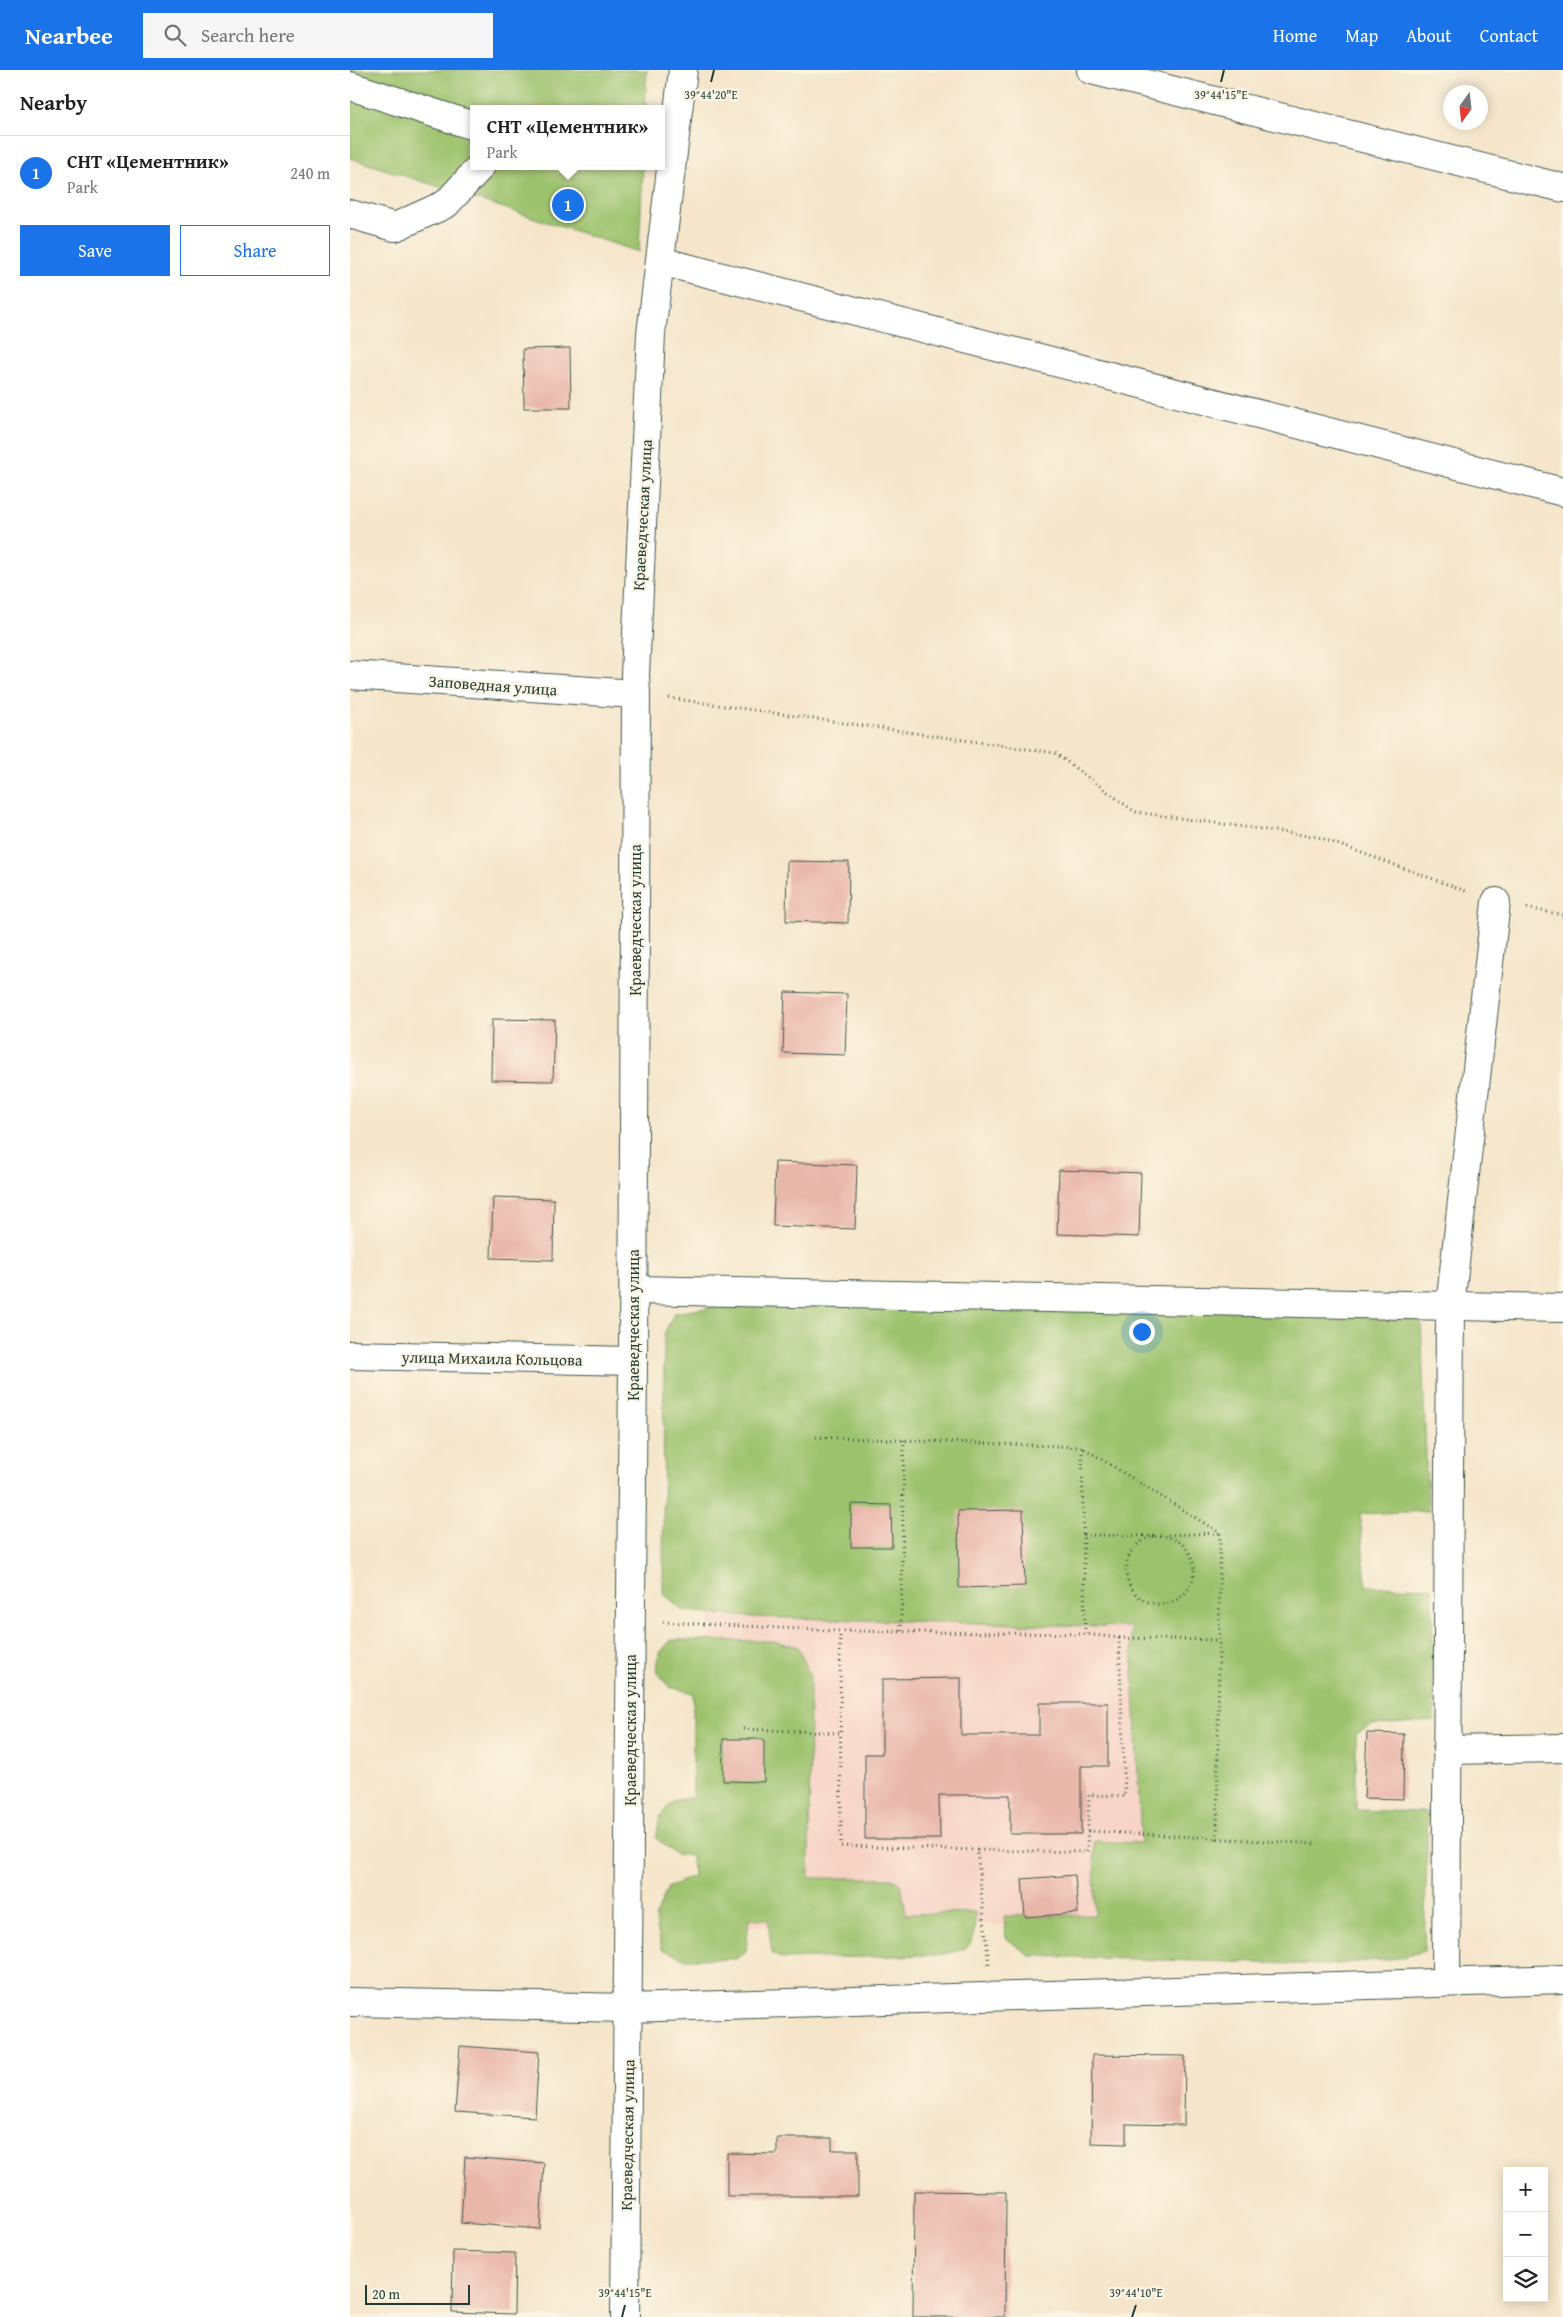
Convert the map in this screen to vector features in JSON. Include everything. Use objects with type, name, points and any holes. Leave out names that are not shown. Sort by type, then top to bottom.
[{"type":"street","name":"Краеведческая улица","points":[[625,2317],[634,1360],[636,694],[634,675],[652,334],[660,261],[670,120],[683,70]]},
{"type":"street","points":[[1091,70],[1563,188]]},
{"type":"street","points":[[350,86],[470,125]]},
{"type":"street","points":[[350,214],[394,227],[446,204],[477,170]]},
{"type":"street","points":[[660,261],[1563,492]]},
{"type":"street","name":"Заповедная улица","points":[[350,676],[636,694]]},
{"type":"street","points":[[1446,1982],[1450,1306],[1496,902]]},
{"type":"street","points":[[634,1290],[1563,1308]]},
{"type":"street","name":"улица Михаила Кольцова","points":[[350,1355],[634,1360]]},
{"type":"street","points":[[1447,1750],[1563,1748]]},
{"type":"street","points":[[350,2002],[628,2008],[1563,1979]]},
{"type":"path","points":[[636,694],[1055,753],[1135,812],[1318,837],[1496,902],[1563,915]]},
{"type":"path","points":[[816,1437],[1082,1447],[1220,1533]]},
{"type":"path","points":[[901,1632],[904,1439]]},
{"type":"path","points":[[1082,1447],[1084,1634]]},
{"type":"path","points":[[1083,1535],[1158,1536],[1220,1533]]},
{"type":"path","points":[[1217,1840],[1220,1533]]},
{"type":"path","points":[[1158,1536],[1173,1539],[1186,1549],[1194,1569],[1192,1580],[1183,1594],[1170,1602],[1159,1604],[1148,1602],[1134,1592],[1126,1576],[1126,1565],[1130,1554],[1137,1545],[1158,1536]]},
{"type":"path","points":[[631,1621],[840,1631],[1084,1634],[1119,1638],[1219,1640]]},
{"type":"path","points":[[840,1631],[841,1846],[977,1850],[1087,1852],[1089,1795],[1125,1796],[1119,1638]]},
{"type":"path","points":[[743,1729],[840,1733]]},
{"type":"path","points":[[1088,1832],[1317,1844]]},
{"type":"path","points":[[977,1850],[992,1996]]},
{"type":"shaded area","points":[[717,1400],[1296,1423],[1339,1923],[729,1926],[702,1857]]},
{"type":"green space","points":[[350,70],[647,70],[645,105],[470,105],[470,170],[643,170],[639,252],[350,158]]},
{"type":"green space","points":[[745,1302],[1421,1315],[1428,1511],[1360,1514],[1366,1586],[1432,1588],[1434,1721],[1373,1725],[1356,1734],[1356,1810],[1428,1812],[1424,1951],[1401,1958],[1326,1965],[1030,1956],[1006,1938],[1004,1916],[1095,1915],[1094,1841],[1141,1843],[1131,1627],[749,1617],[683,1611],[663,1593],[664,1334],[674,1313]]},
{"type":"green space","points":[[671,1640],[774,1641],[798,1647],[810,1675],[809,1878],[891,1878],[901,1884],[906,1914],[975,1912],[974,1933],[968,1946],[956,1952],[935,1955],[783,1959],[772,1954],[768,1920],[749,1918],[746,1951],[736,1959],[686,1959],[662,1949],[655,1918],[668,1887],[693,1876],[692,1856],[675,1854],[656,1838],[660,1816],[673,1801],[693,1797],[693,1693],[669,1687],[657,1671],[659,1654]]},
{"type":"building","points":[[570,348],[571,408],[524,408],[523,349]]},
{"type":"building","points":[[787,861],[849,862],[848,923],[786,921]]},
{"type":"building","points":[[785,992],[847,994],[845,1055],[783,1053]]},
{"type":"building","points":[[492,1019],[555,1020],[553,1081],[491,1080]]},
{"type":"building","points":[[775,1162],[857,1165],[855,1229],[773,1226]]},
{"type":"building","points":[[1059,1170],[1141,1173],[1139,1237],[1057,1234]]},
{"type":"building","points":[[493,1197],[554,1199],[553,1260],[491,1258]]},
{"type":"building","points":[[851,1504],[891,1505],[892,1547],[851,1547]]},
{"type":"building","points":[[1023,1510],[1025,1586],[959,1588],[958,1511]]},
{"type":"building","points":[[961,1678],[961,1735],[1039,1735],[1039,1703],[1108,1703],[1108,1766],[1081,1766],[1081,1834],[1010,1834],[1010,1795],[939,1795],[940,1839],[865,1839],[865,1754],[882,1754],[882,1679]]},
{"type":"building","points":[[1367,1733],[1404,1734],[1403,1799],[1364,1798]]},
{"type":"building","points":[[723,1739],[764,1739],[764,1782],[723,1781]]},
{"type":"building","points":[[1075,1875],[1078,1913],[1025,1917],[1022,1879]]},
{"type":"building","points":[[460,2046],[539,2052],[535,2117],[455,2112]]},
{"type":"building","points":[[1092,2055],[1185,2056],[1184,2125],[1126,2124],[1126,2144],[1091,2143]]},
{"type":"building","points":[[777,2138],[832,2138],[832,2150],[858,2150],[858,2196],[727,2196],[727,2153],[777,2154]]},
{"type":"building","points":[[465,2157],[544,2163],[540,2229],[461,2223]]},
{"type":"building","points":[[914,2191],[1006,2192],[1005,2317],[913,2317]]},
{"type":"building","points":[[453,2251],[515,2253],[514,2314],[452,2312]]},
{"type":"place","name":"СНТ «Цементник»","points":[[568,205]]}]
